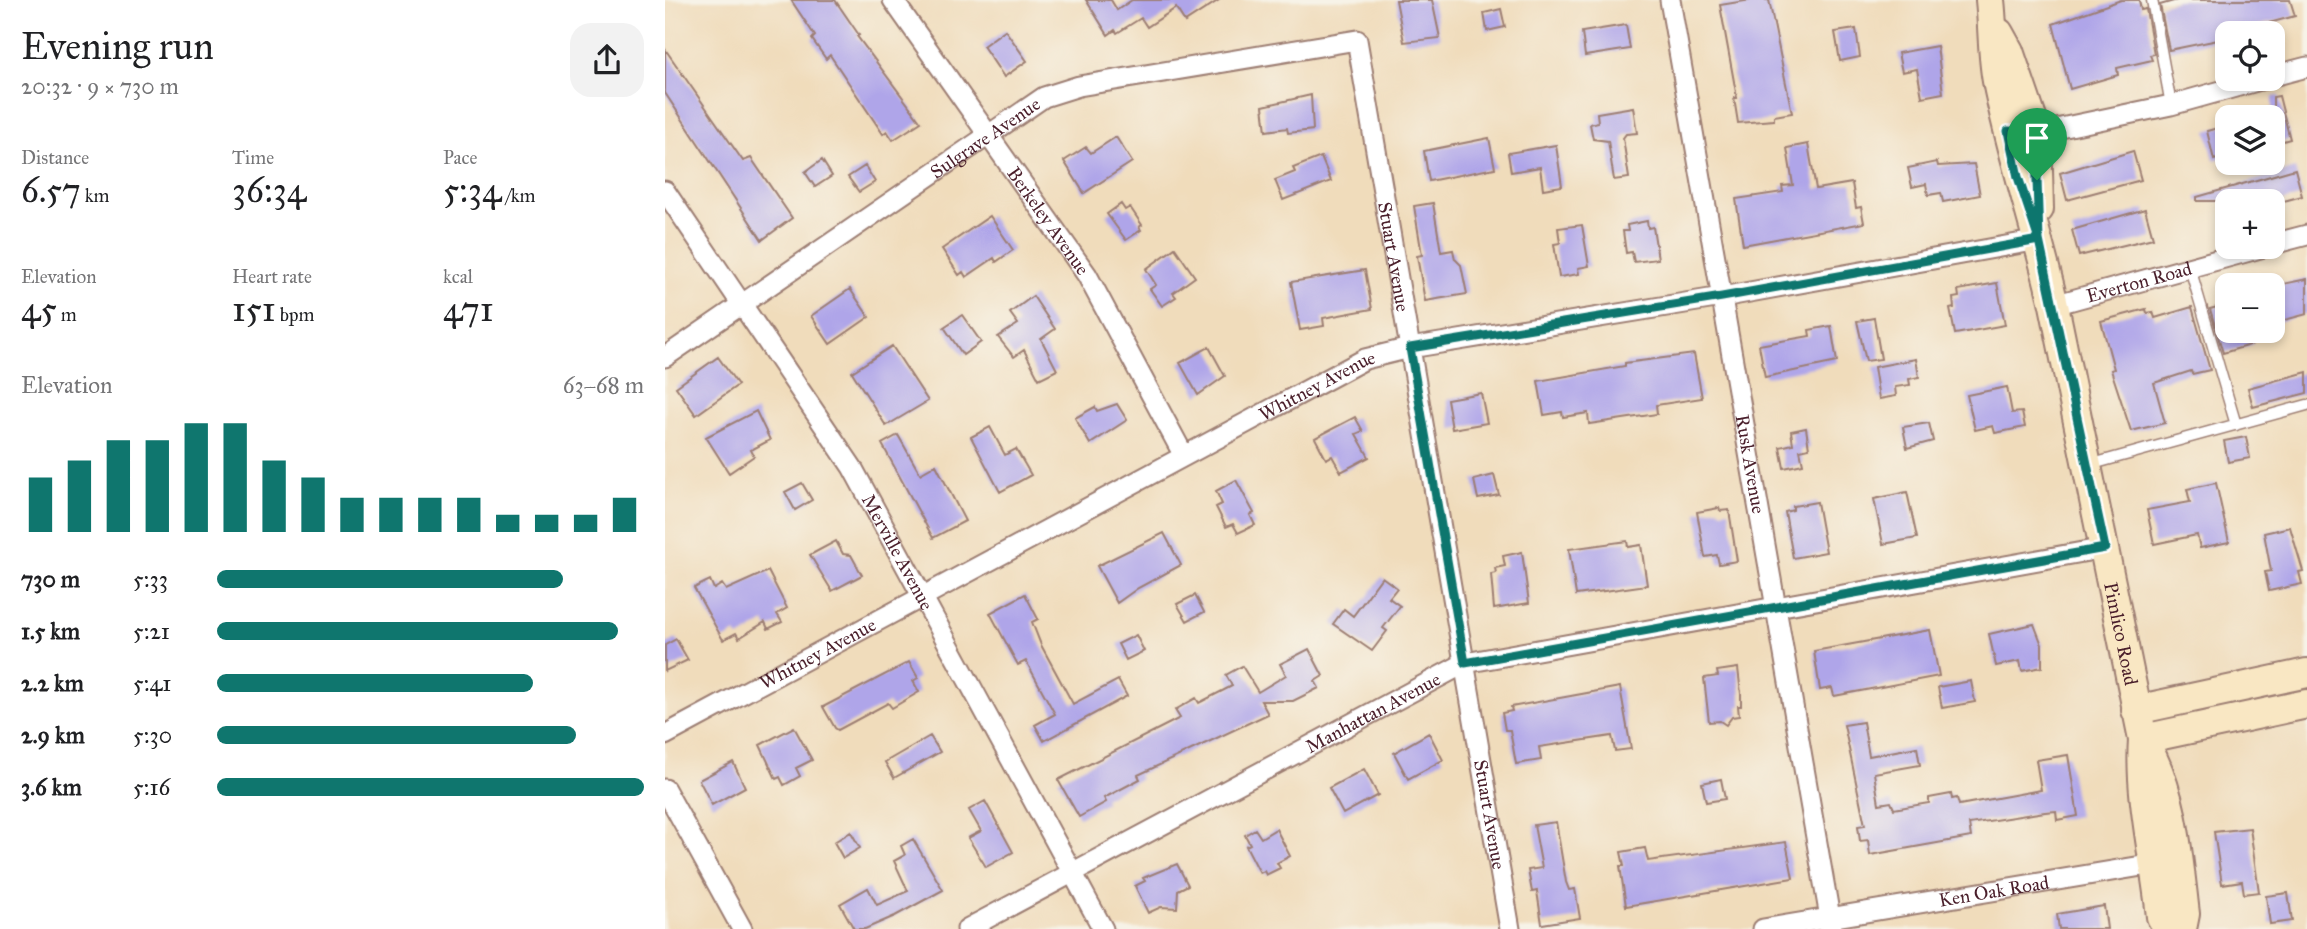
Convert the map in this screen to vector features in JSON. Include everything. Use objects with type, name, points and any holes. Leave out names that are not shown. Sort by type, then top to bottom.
[{"type":"street","name":"Berkeley Avenue","points":[[894,0],[1104,302],[1183,454]]},
{"type":"street","name":"Rusk Avenue","points":[[1670,0],[1831,923]]},
{"type":"street","name":"Pimlico Road","points":[[1991,11],[1995,70],[2018,177],[2039,240],[2054,305],[2136,710],[2143,739],[2160,768],[2185,914],[2182,929]]},
{"type":"street","name":"Pimlico Road","points":[[1991,11],[2009,51],[2037,133],[2039,240]]},
{"type":"street","name":"Sulgrave Avenue","points":[[665,357],[1044,97],[1060,91],[1357,40]]},
{"type":"street","name":"Stuart Avenue","points":[[1357,40],[1510,929]]},
{"type":"street","points":[[2285,72],[2307,66]]},
{"type":"street","points":[[2008,131],[2037,133],[2171,105],[2221,91]]},
{"type":"street","name":"Merville Avenue","points":[[665,191],[846,457],[1103,929]]},
{"type":"street","points":[[2285,241],[2307,235]]},
{"type":"street","name":"Whitney Avenue","points":[[665,734],[1353,364],[1410,348],[1722,297],[2039,240]]},
{"type":"street","name":"Everton Road","points":[[2054,305],[2222,259]]},
{"type":"street","name":"Manhattan Avenue","points":[[967,929],[1465,663],[2105,548]]},
{"type":"street","points":[[2136,710],[2307,673]]},
{"type":"street","points":[[2143,739],[2307,704]]},
{"type":"street","name":"Pimlico Road","points":[[2143,739],[2141,767],[2161,916],[2168,929]]},
{"type":"street","points":[[665,789],[741,929]]},
{"type":"street","points":[[2154,864],[2175,844]]},
{"type":"street","name":"Ken Oak Road","points":[[1763,929],[1831,923],[2154,864]]},
{"type":"lane","points":[[2152,0],[2171,105]]},
{"type":"lane","points":[[2190,268],[2236,425]]},
{"type":"lane","points":[[2088,465],[2307,405]]},
{"type":"building","points":[[791,0],[835,0],[859,35],[857,36],[921,122],[893,140],[887,131],[883,134],[830,55],[826,59],[812,39],[815,36]]},
{"type":"building","points":[[1086,0],[1111,0],[1117,10],[1132,0],[1219,0],[1185,22],[1176,8],[1147,27],[1141,18],[1117,33],[1115,30],[1108,35]]},
{"type":"building","points":[[1396,0],[1432,0],[1440,38],[1404,42]]},
{"type":"building","points":[[1769,0],[1792,113],[1774,116],[1774,120],[1738,123],[1734,98],[1737,98],[1720,5]]},
{"type":"building","points":[[2121,0],[2139,0],[2141,10],[2146,9],[2154,54],[2150,55],[2152,60],[2117,68],[2118,75],[2070,89],[2053,24]]},
{"type":"building","points":[[2177,0],[2290,0],[2295,16],[2277,21],[2215,21],[2215,41],[2169,50],[2160,5]]},
{"type":"building","points":[[1501,9],[1505,27],[1487,31],[1484,13]]},
{"type":"building","points":[[1626,25],[1630,49],[1585,56],[1582,32]]},
{"type":"building","points":[[1856,29],[1860,57],[1840,61],[1835,32]]},
{"type":"building","points":[[1005,30],[1027,61],[1004,77],[983,46]]},
{"type":"building","points":[[1937,46],[1943,93],[1922,97],[1917,69],[1902,72],[1898,53]]},
{"type":"building","points":[[665,49],[743,161],[751,158],[792,218],[762,240],[665,93]]},
{"type":"building","points":[[1311,95],[1313,130],[1288,133],[1287,128],[1266,131],[1263,106]]},
{"type":"building","points":[[2279,96],[2281,105],[2273,105],[2273,97]]},
{"type":"building","points":[[1633,107],[1637,133],[1626,134],[1623,138],[1629,178],[1614,180],[1608,141],[1593,139],[1590,124],[1598,122],[1597,113]]},
{"type":"building","points":[[2285,119],[2290,139],[2285,140]]},
{"type":"building","points":[[2215,129],[2214,160],[2207,131]]},
{"type":"building","points":[[1116,137],[1132,162],[1084,193],[1064,161],[1086,147],[1091,153]]},
{"type":"building","points":[[1489,138],[1495,168],[1429,181],[1424,151]]},
{"type":"building","points":[[1808,144],[1816,189],[1852,183],[1856,208],[1861,207],[1864,223],[1743,245],[1736,199],[1783,192],[1782,186],[1793,185],[1787,148]]},
{"type":"building","points":[[1556,145],[1562,186],[1543,189],[1540,167],[1511,172],[1508,153]]},
{"type":"building","points":[[2133,151],[2141,180],[2067,200],[2060,173]]},
{"type":"building","points":[[1321,157],[1331,181],[1283,200],[1275,180],[1295,172],[1293,168]]},
{"type":"building","points":[[822,160],[832,176],[815,187],[805,172]]},
{"type":"building","points":[[1937,162],[1938,166],[1974,164],[1980,195],[1943,202],[1941,193],[1928,195],[1926,184],[1912,187],[1908,168]]},
{"type":"building","points":[[865,166],[875,182],[859,192],[848,177]]},
{"type":"building","points":[[2295,169],[2302,196],[2285,201],[2285,189],[2225,189],[2274,175],[2285,175],[2285,172]]},
{"type":"building","points":[[2215,192],[2215,201],[2197,201],[2197,197]]},
{"type":"building","points":[[1433,203],[1441,252],[1453,250],[1455,259],[1461,265],[1467,294],[1425,301],[1417,256],[1422,255],[1414,206]]},
{"type":"building","points":[[1121,204],[1125,210],[1130,207],[1142,225],[1139,227],[1141,230],[1126,240],[1107,214]]},
{"type":"building","points":[[2145,209],[2153,238],[2079,256],[2072,230]]},
{"type":"building","points":[[990,216],[1013,250],[996,262],[994,258],[966,277],[963,272],[959,275],[942,249]]},
{"type":"building","points":[[1647,221],[1648,228],[1653,227],[1658,259],[1634,262],[1632,252],[1626,253],[1623,231],[1628,231],[1627,225]]},
{"type":"building","points":[[1582,225],[1589,266],[1578,268],[1579,274],[1559,277],[1554,244],[1560,243],[1558,228]]},
{"type":"building","points":[[1175,248],[1195,277],[1173,293],[1176,297],[1162,306],[1150,289],[1156,285],[1146,269]]},
{"type":"building","points":[[1365,270],[1372,309],[1323,318],[1324,326],[1300,330],[1291,282]]},
{"type":"building","points":[[2307,279],[2307,314],[2285,320],[2285,284]]},
{"type":"building","points":[[1997,283],[2005,325],[1955,334],[1950,309],[1954,308],[1953,298],[1959,297],[1958,290]]},
{"type":"building","points":[[850,289],[869,317],[830,344],[811,316]]},
{"type":"building","points":[[1033,296],[1055,329],[1041,339],[1057,370],[1039,379],[1024,350],[1014,357],[998,337],[1018,324],[1010,313]]},
{"type":"building","points":[[2192,307],[2210,370],[2192,374],[2191,371],[2154,383],[2165,423],[2131,431],[2111,370],[2114,369],[2101,321],[2146,309],[2147,313],[2153,312],[2155,318]]},
{"type":"building","points":[[2215,308],[2215,326],[2210,309]]},
{"type":"building","points":[[962,315],[981,342],[963,355],[944,327]]},
{"type":"building","points":[[1874,318],[1881,359],[1866,361],[1857,321]]},
{"type":"building","points":[[1831,326],[1837,362],[1765,377],[1759,345],[1810,336],[1809,330]]},
{"type":"building","points":[[2220,343],[2253,343],[2253,344],[2223,353]]},
{"type":"building","points":[[892,346],[928,401],[886,426],[852,372]]},
{"type":"building","points":[[1209,347],[1225,376],[1198,395],[1180,363]]},
{"type":"building","points":[[1694,354],[1702,398],[1656,405],[1657,414],[1589,424],[1588,413],[1563,417],[1562,412],[1544,415],[1538,381],[1625,366],[1625,363]]},
{"type":"building","points":[[718,357],[738,385],[696,415],[676,387]]},
{"type":"building","points":[[1916,359],[1919,377],[1909,379],[1910,385],[1895,387],[1896,396],[1879,399],[1874,367]]},
{"type":"building","points":[[2307,372],[2307,393],[2253,407],[2248,388]]},
{"type":"building","points":[[2007,387],[2012,413],[2022,412],[2025,427],[1995,433],[1993,426],[1975,430],[1967,395]]},
{"type":"building","points":[[1481,393],[1487,423],[1452,429],[1447,399]]},
{"type":"building","points":[[1117,404],[1127,420],[1090,444],[1075,418],[1095,407],[1097,411]]},
{"type":"building","points":[[756,411],[770,440],[751,450],[754,456],[729,473],[706,437]]},
{"type":"building","points":[[1355,417],[1363,431],[1356,434],[1369,457],[1341,472],[1332,456],[1326,459],[1315,438]]},
{"type":"building","points":[[1929,423],[1933,441],[1907,448],[1903,427]]},
{"type":"building","points":[[990,427],[1005,455],[1016,449],[1031,475],[1000,492],[971,437]]},
{"type":"building","points":[[1806,428],[1809,448],[1800,450],[1803,464],[1784,468],[1780,447],[1793,444],[1791,431]]},
{"type":"building","points":[[898,435],[920,474],[936,465],[965,521],[933,538],[882,444]]},
{"type":"building","points":[[2246,437],[2250,458],[2228,462],[2224,441]]},
{"type":"building","points":[[1494,475],[1499,495],[1478,499],[1474,480]]},
{"type":"building","points":[[1236,480],[1254,513],[1250,515],[1255,525],[1238,533],[1233,524],[1226,527],[1216,507],[1222,504],[1216,491]]},
{"type":"building","points":[[802,483],[812,500],[795,510],[785,492]]},
{"type":"building","points":[[2216,483],[2229,542],[2200,548],[2197,535],[2154,544],[2147,510],[2190,502],[2187,489]]},
{"type":"building","points":[[1907,492],[1917,538],[1883,544],[1874,499]]},
{"type":"building","points":[[1817,502],[1826,552],[1793,558],[1785,512],[1793,510],[1793,506]]},
{"type":"building","points":[[1719,508],[1720,511],[1729,510],[1737,561],[1719,564],[1717,555],[1705,557],[1697,512]]},
{"type":"building","points":[[2290,527],[2303,571],[2299,572],[2302,584],[2269,591],[2265,572],[2271,571],[2264,533]]},
{"type":"building","points":[[1164,533],[1181,565],[1138,588],[1117,603],[1097,566]]},
{"type":"building","points":[[836,541],[843,554],[851,555],[862,575],[832,591],[810,555]]},
{"type":"building","points":[[1627,541],[1628,547],[1641,545],[1647,585],[1576,595],[1569,549]]},
{"type":"building","points":[[1522,552],[1529,603],[1494,609],[1491,574],[1496,573],[1495,568],[1505,566],[1503,556]]},
{"type":"building","points":[[768,571],[787,608],[777,614],[782,622],[768,629],[765,622],[739,638],[736,633],[723,640],[694,588],[710,580],[714,589],[722,584],[726,590]]},
{"type":"building","points":[[1382,577],[1397,588],[1389,598],[1400,606],[1383,628],[1387,631],[1372,651],[1333,624],[1344,609],[1353,616]]},
{"type":"building","points":[[1025,594],[1038,619],[1032,622],[1041,645],[1073,704],[1118,680],[1127,696],[1044,741],[1035,725],[1055,714],[1026,661],[1018,665],[990,613]]},
{"type":"building","points":[[1195,595],[1204,612],[1187,621],[1177,604]]},
{"type":"building","points":[[2034,624],[2042,645],[2042,667],[2022,671],[2020,661],[1996,666],[1989,634]]},
{"type":"building","points":[[1930,630],[1939,676],[1834,696],[1832,688],[1820,690],[1814,651]]},
{"type":"building","points":[[1136,635],[1144,651],[1126,660],[1118,644]]},
{"type":"building","points":[[676,639],[688,660],[665,671],[665,645]]},
{"type":"building","points":[[1309,649],[1323,676],[1315,681],[1319,688],[1293,701],[1261,701],[1268,714],[1138,775],[1140,779],[1104,798],[1106,802],[1079,817],[1058,780],[1180,718],[1175,710],[1196,698],[1199,703],[1232,686],[1226,675],[1242,666],[1258,692],[1286,675],[1280,664]]},
{"type":"building","points":[[909,662],[918,678],[913,681],[919,692],[892,708],[888,703],[838,730],[835,728],[823,707]]},
{"type":"building","points":[[1738,668],[1741,694],[1739,716],[1732,717],[1726,725],[1720,721],[1709,722],[1704,678],[1718,676],[1717,671]]},
{"type":"building","points":[[1971,681],[1975,702],[1942,708],[1938,687]]},
{"type":"building","points":[[1620,687],[1631,749],[1615,751],[1612,736],[1539,747],[1541,760],[1516,764],[1510,730],[1505,730],[1502,713],[1512,711],[1511,707]]},
{"type":"building","points":[[1863,722],[1869,756],[1917,747],[1920,765],[1874,773],[1879,804],[1891,802],[1894,809],[1929,803],[1929,798],[1951,794],[1952,799],[1957,798],[1959,805],[2041,790],[2036,760],[2068,755],[2078,816],[2057,820],[2056,811],[1969,824],[1971,837],[1870,855],[1868,840],[1860,841],[1858,826],[1865,825],[1844,725]]},
{"type":"building","points":[[794,727],[812,760],[796,768],[800,776],[784,785],[780,777],[776,779],[760,745]]},
{"type":"building","points":[[1429,733],[1443,760],[1408,779],[1394,753]]},
{"type":"building","points":[[930,736],[940,752],[894,778],[885,762]]},
{"type":"building","points":[[733,762],[745,787],[712,805],[699,780]]},
{"type":"building","points":[[1364,769],[1378,795],[1343,814],[1329,788]]},
{"type":"building","points":[[1721,779],[1725,799],[1706,802],[1702,783]]},
{"type":"building","points":[[985,801],[1013,852],[986,867],[968,838],[981,831],[969,810]]},
{"type":"building","points":[[1556,822],[1566,882],[1569,890],[1575,889],[1580,918],[1542,924],[1537,891],[1532,892],[1528,870],[1542,868],[1534,825]]},
{"type":"building","points":[[2250,828],[2259,892],[2244,894],[2242,881],[2222,884],[2214,832]]},
{"type":"building","points":[[1255,829],[1261,838],[1276,829],[1290,856],[1277,863],[1280,868],[1266,875],[1264,871],[1260,873],[1246,846],[1250,844],[1245,835]]},
{"type":"building","points":[[851,832],[860,848],[843,858],[834,842]]},
{"type":"building","points":[[913,839],[943,890],[895,916],[865,929],[854,929],[840,904],[868,888],[877,905],[908,891],[894,861],[905,855],[901,846]]},
{"type":"building","points":[[1786,842],[1793,878],[1626,906],[1620,866],[1624,866],[1621,852],[1645,848],[1648,861]]},
{"type":"building","points":[[1177,864],[1188,885],[1178,890],[1177,908],[1161,907],[1148,913],[1135,886],[1145,881],[1143,878]]},
{"type":"building","points":[[2288,893],[2292,921],[2270,924],[2266,896]]},
{"type":"building","points":[[2104,906],[2107,929],[2059,929],[2057,914]]},
{"type":"route","points":[[2037,180],[2037,133],[2008,131],[2018,177],[2039,240],[2105,548],[1465,663],[1410,348],[1722,297],[2039,240],[2037,180]]}]
